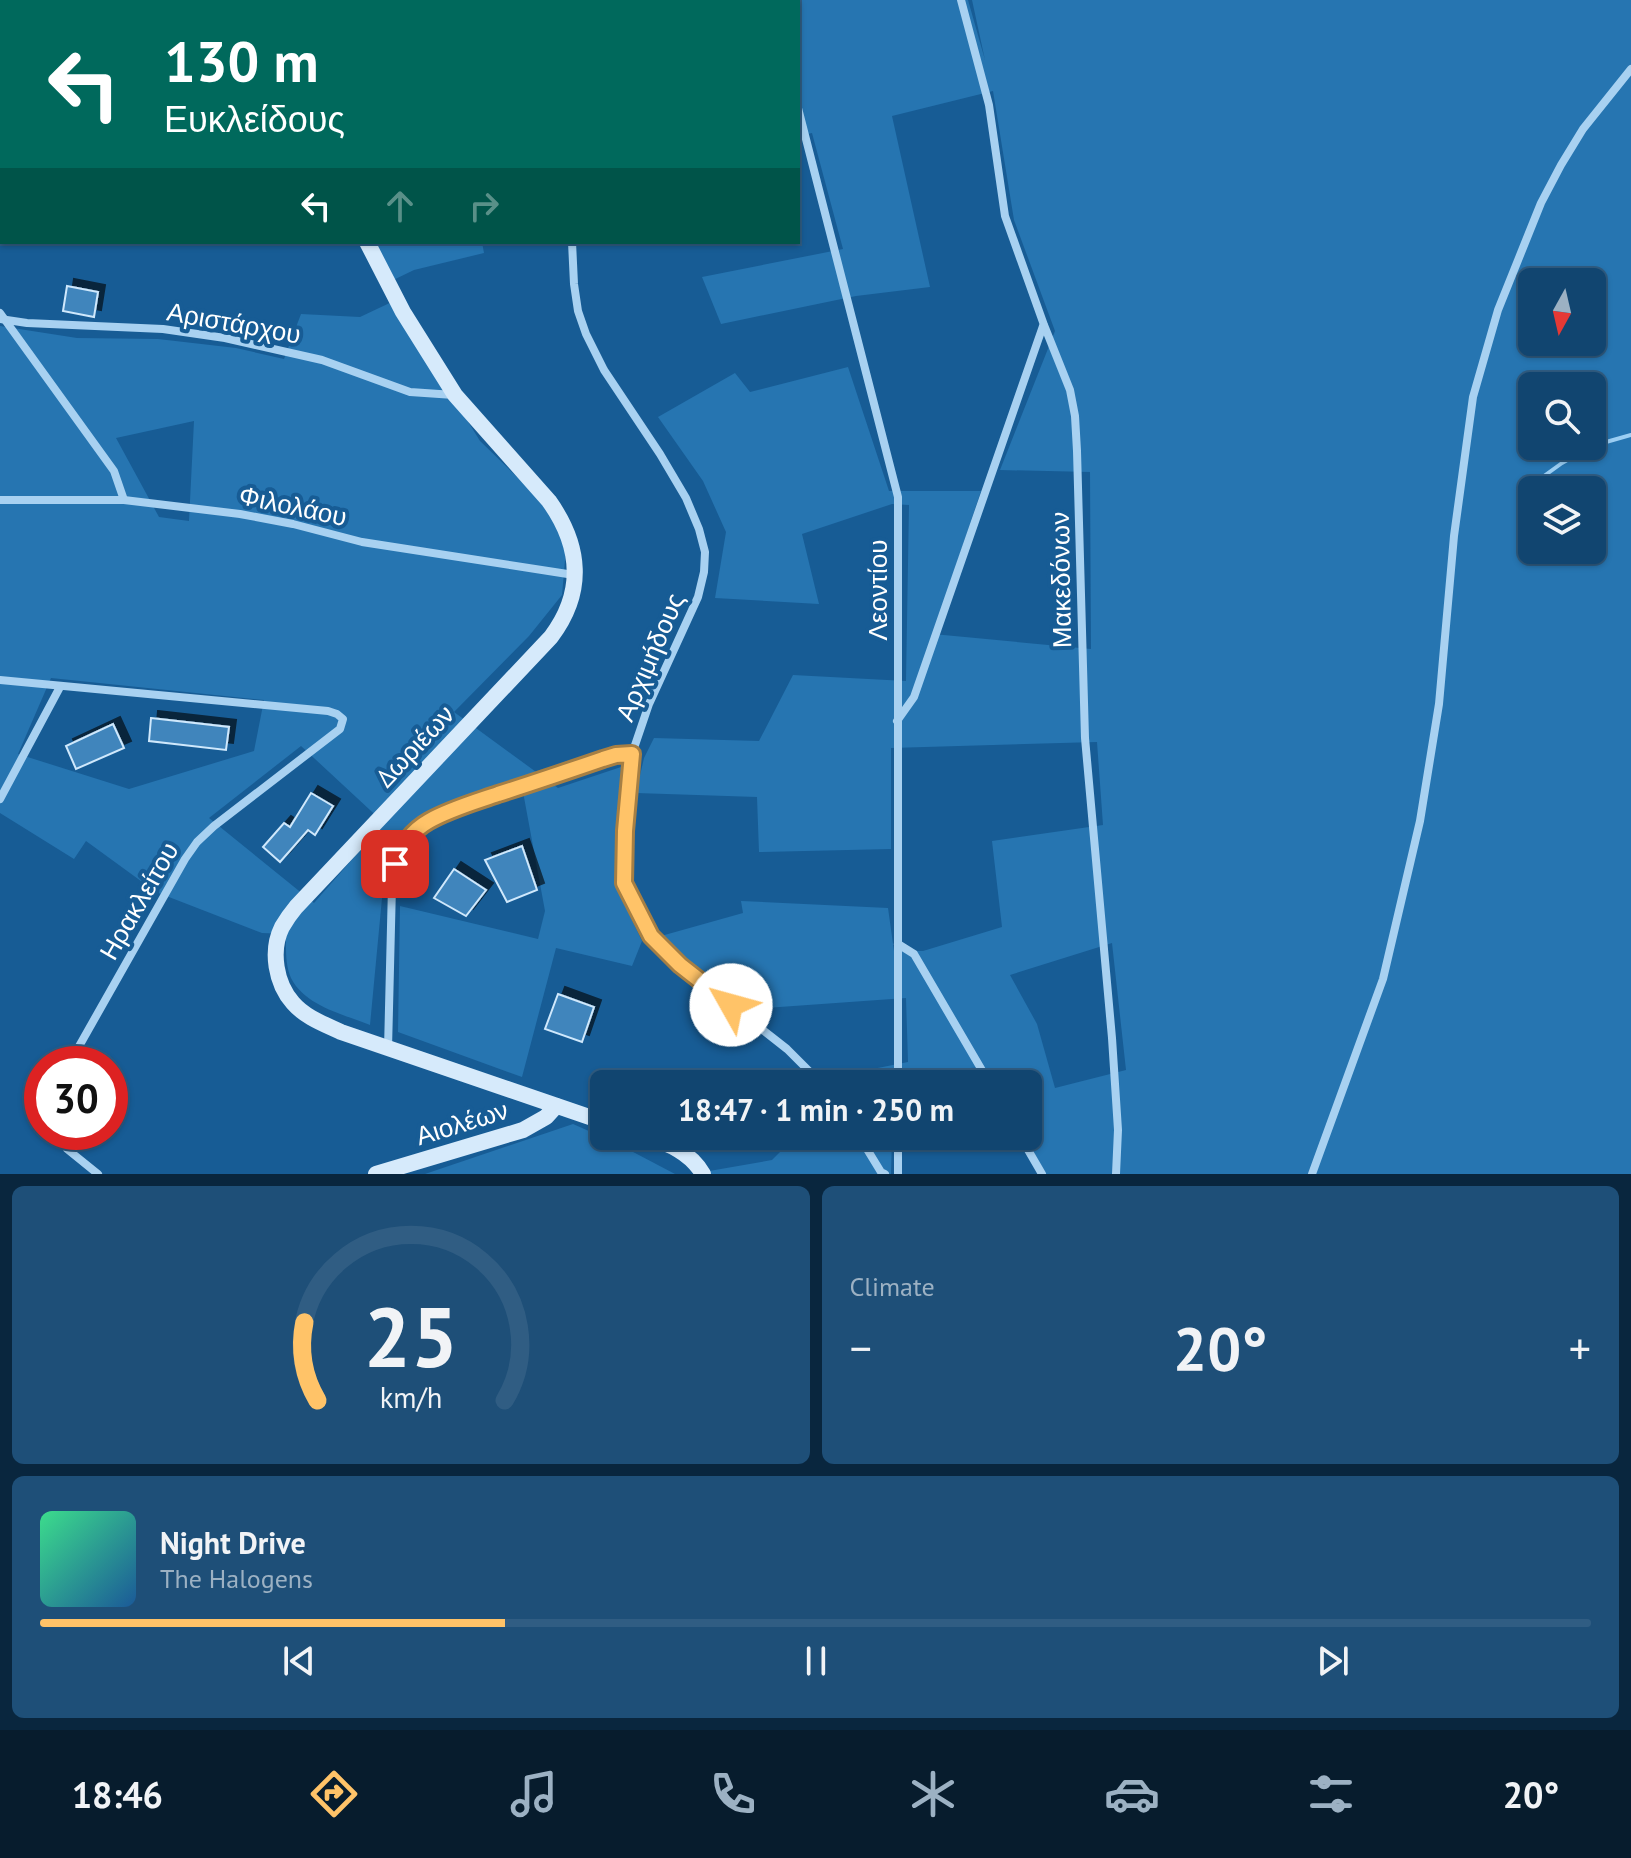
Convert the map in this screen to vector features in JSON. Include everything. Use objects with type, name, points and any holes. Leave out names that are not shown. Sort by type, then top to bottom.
[{"type":"street","name":"Μακεδόνων","points":[[961,0],[989,105],[1005,216],[1070,390],[1075,416],[1085,738],[1112,1038],[1118,1130],[1116,1174]]},
{"type":"street","points":[[1312,1174],[1383,979],[1420,821],[1439,704],[1454,536],[1473,397],[1498,310],[1541,203],[1561,165],[1583,129],[1631,69]]},
{"type":"street","name":"Λεοντίου","points":[[800,116],[898,497],[898,1070]]},
{"type":"street","name":"Δωριέων","points":[[368,244],[403,312],[455,395],[559,515],[572,544],[575,575],[568,608],[551,637],[296,907],[282,927],[276,947],[277,971],[292,1002],[325,1025],[590,1117]]},
{"type":"street","name":"Αρχιμήδους","points":[[572,244],[578,311],[586,334],[604,370],[686,498],[705,552],[698,597],[649,704],[632,754],[624,883],[651,936],[680,965],[787,1049],[808,1070]]},
{"type":"street","points":[[2,317],[114,471],[124,500]]},
{"type":"street","name":"Αριστάρχου","points":[[2,317],[27,323],[163,329],[204,335],[322,360],[410,392],[455,395]]},
{"type":"street","points":[[897,721],[914,697],[1044,325]]},
{"type":"street","name":"Φιλολάου","points":[[0,500],[124,500],[240,514],[362,542],[575,575]]},
{"type":"street","points":[[0,680],[60,687],[0,799]]},
{"type":"street","name":"Ηρακλείτου","points":[[60,687],[328,711],[343,719],[340,729],[197,842],[79,1046]]},
{"type":"street","points":[[388,1049],[392,886],[397,855],[407,841],[429,821],[466,805],[616,755],[632,754]]},
{"type":"street","points":[[898,944],[914,954],[982,1070]]},
{"type":"street","name":"Αιολέων","points":[[376,1174],[523,1130],[546,1117],[556,1106]]},
{"type":"street","points":[[68,1150],[98,1174]]},
{"type":"street","points":[[678,1150],[694,1160],[703,1174]]},
{"type":"street","points":[[868,1150],[885,1174]]},
{"type":"street","points":[[898,1150],[898,1174]]},
{"type":"street","points":[[1028,1150],[1042,1174]]},
{"type":"shaded area","points":[[800,0],[968,0],[985,60],[972,0],[1631,0],[1631,1174],[1046,1174],[1033,1150],[1042,1150],[1042,1070],[986,1070],[984,1067],[868,1070],[908,1062],[906,998],[751,1009],[699,972],[661,936],[743,913],[741,901],[888,908],[894,951],[923,951],[1002,927],[992,841],[1103,825],[1097,742],[891,748],[891,849],[759,852],[757,797],[636,793],[644,758],[654,738],[759,741],[793,675],[906,681],[909,505],[892,504],[802,534],[819,604],[715,598],[726,532],[703,481],[658,417],[735,373],[750,392],[848,367],[889,491],[981,491],[933,634],[1091,649],[1090,472],[1000,470],[1055,331],[1014,220],[993,91],[892,116],[930,287],[856,296],[721,324],[702,277],[843,249],[812,133],[800,136]],"holes":[[[1112,943],[1126,1070],[1055,1088],[1037,1024],[1010,975]]]},
{"type":"shaded area","points":[[366,244],[482,244],[484,253],[414,270],[387,283]]},
{"type":"shaded area","points":[[396,300],[480,441],[545,504],[566,549],[562,595],[529,636],[454,712],[558,788],[621,767],[627,770],[618,861],[621,897],[642,941],[632,966],[556,948],[522,1077],[398,1032],[400,906],[538,939],[545,911],[521,781],[442,808],[422,819],[386,856],[370,1025],[326,1008],[297,988],[288,967],[286,934],[262,933],[156,892],[86,841],[74,859],[0,813],[0,326],[77,338],[158,339],[236,348],[284,359],[301,314],[360,317]],"holes":[[[194,421],[189,521],[159,517],[116,438]],[[51,678],[264,700],[254,751],[129,789],[18,754]],[[301,746],[384,823],[314,903],[209,818]]]},
{"type":"shaded area","points":[[573,1124],[590,1132],[590,1150],[629,1150],[675,1174],[425,1174]]},
{"type":"shaded area","points":[[782,1150],[892,1150],[891,1174],[692,1174],[772,1160]]},
{"type":"building","points":[[67,286],[98,292],[94,317],[63,311]]},
{"type":"building","points":[[151,718],[229,727],[226,750],[149,741]]},
{"type":"building","points":[[113,724],[124,748],[76,769],[66,746]]},
{"type":"building","points":[[311,793],[333,806],[315,835],[308,830],[280,862],[263,847],[284,823],[290,827]]},
{"type":"building","points":[[522,846],[537,890],[507,902],[485,860]]},
{"type":"building","points":[[454,869],[486,890],[466,916],[434,898]]},
{"type":"building","points":[[558,994],[594,1007],[582,1042],[545,1029]]},
{"type":"waterway","points":[[1606,442],[1631,435]]},
{"type":"waterway","points":[[1544,476],[1567,460]]},
{"type":"route","points":[[395,864],[397,855],[410,837],[441,815],[603,759],[632,754],[624,883],[651,936],[680,965],[731,1005]]}]
